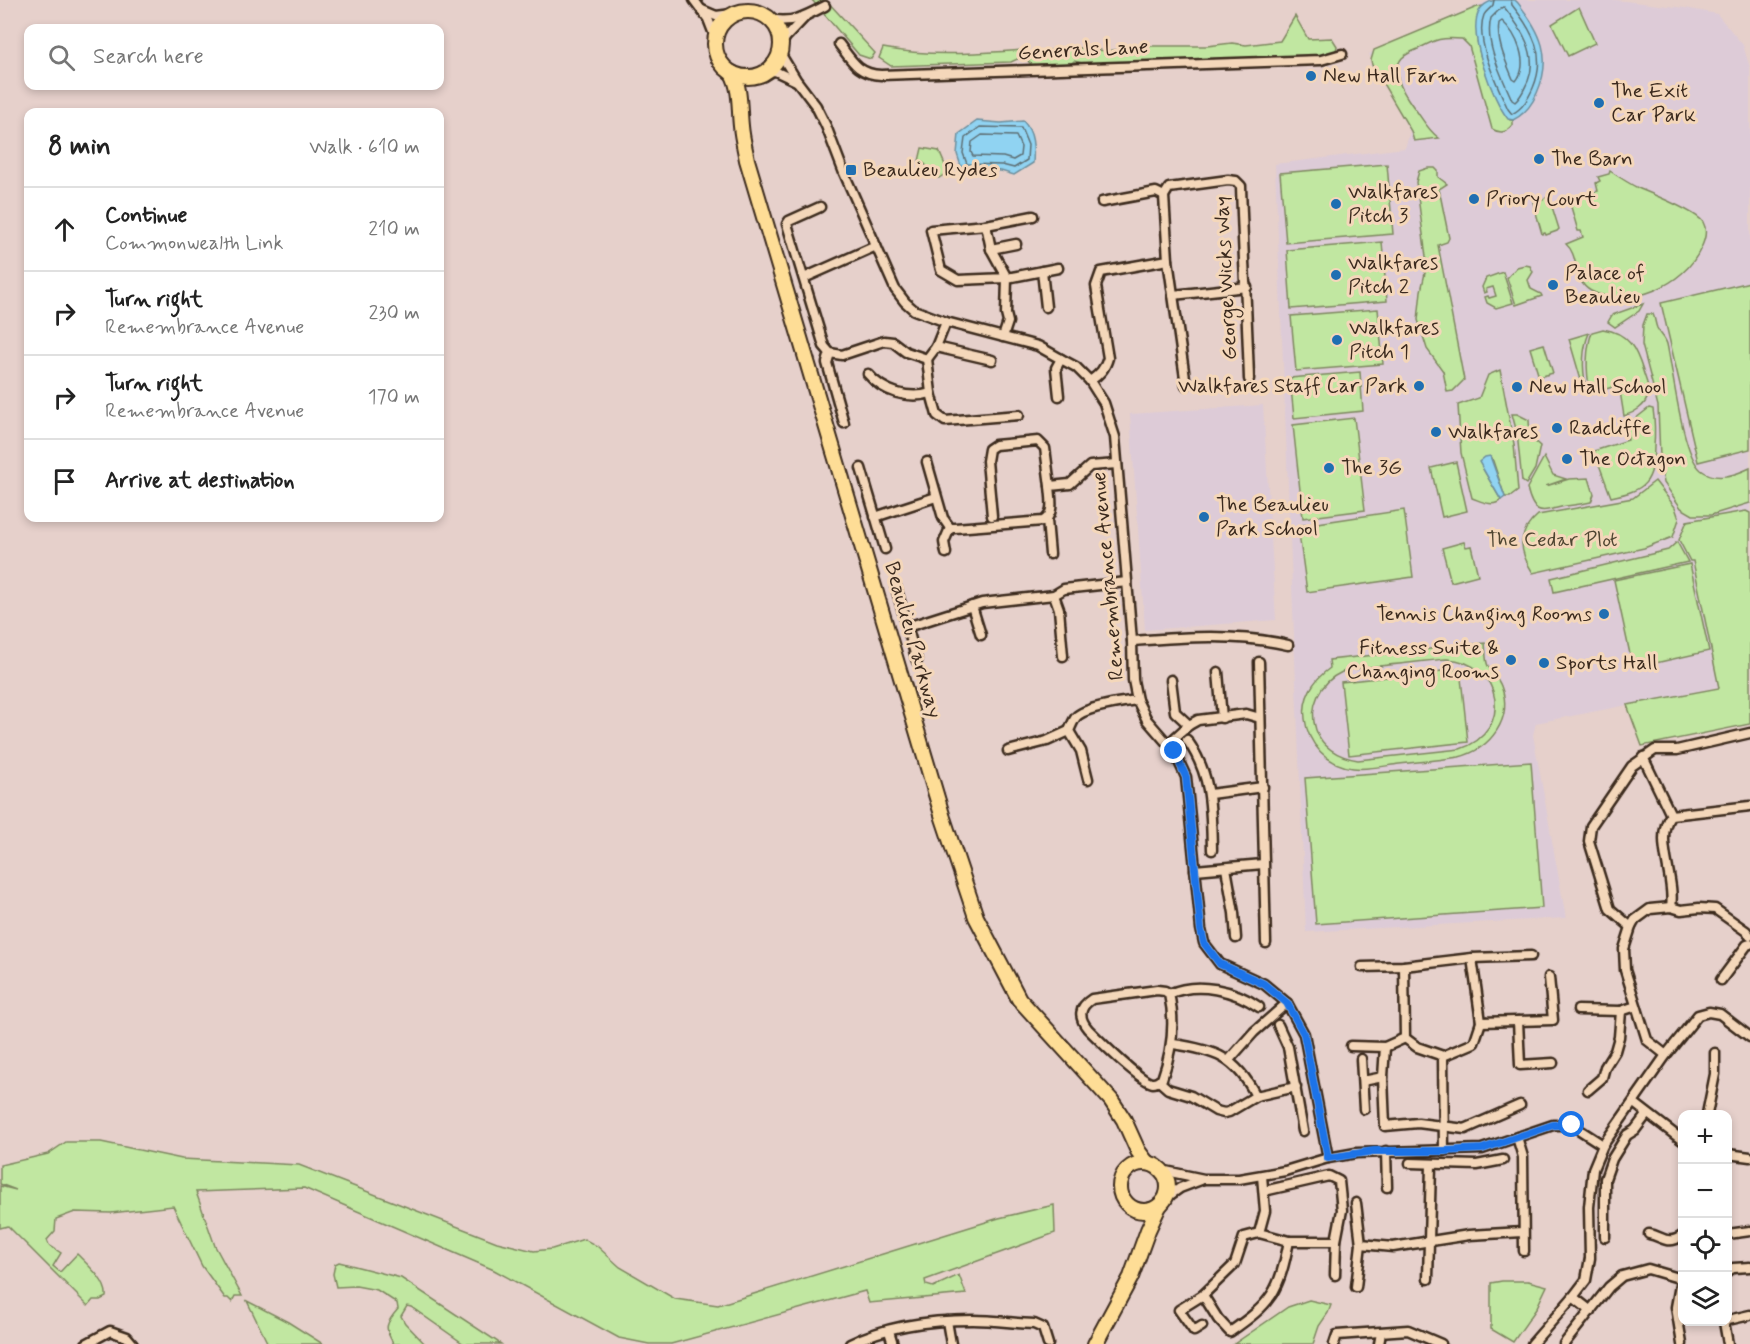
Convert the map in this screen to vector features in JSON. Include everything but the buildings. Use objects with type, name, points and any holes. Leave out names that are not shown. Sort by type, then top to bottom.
[{"type":"highway","points":[[746,0],[723,22],[715,37],[717,56],[732,73],[745,77],[762,74],[776,61],[781,49],[778,31],[767,17],[759,0]]},
{"type":"highway","points":[[735,13],[752,10],[767,17]]},
{"type":"highway","name":"Beaulieu Parkway","points":[[732,73],[739,94],[747,160],[943,818],[976,917],[1019,999],[1111,1100],[1127,1126],[1138,1151],[1148,1163]]},
{"type":"highway","name":"Beaulieu Parkway","points":[[741,125],[747,94],[762,74]]},
{"type":"highway","points":[[1127,1126],[1129,1146],[1125,1172],[1120,1181],[1120,1191],[1140,1224],[1142,1248]]},
{"type":"highway","points":[[1095,1344],[1131,1277],[1168,1183],[1161,1170],[1148,1163],[1137,1164],[1125,1172]]},
{"type":"highway","points":[[1131,1208],[1145,1212],[1162,1202]]},
{"type":"street","points":[[694,0],[708,19],[715,37]]},
{"type":"street","points":[[767,17],[790,21],[805,17],[825,6]]},
{"type":"street","points":[[699,9],[716,16],[735,13]]},
{"type":"street","points":[[781,49],[786,37],[805,17]]},
{"type":"street","name":"Generals Lane","points":[[839,44],[860,70],[868,75],[1321,60],[1342,54]]},
{"type":"street","name":"Remembrance Avenue","points":[[781,49],[797,81],[816,106],[826,126],[895,289],[904,302],[914,310],[946,322],[1038,346],[1076,368],[1090,381],[1104,403],[1111,421],[1117,464],[1132,641],[1133,680],[1137,700],[1147,720],[1174,751],[1186,777],[1204,943],[1220,964],[1264,984],[1287,1003],[1304,1034],[1328,1158]]},
{"type":"street","points":[[762,74],[775,71],[797,81]]},
{"type":"street","name":"George Wicks Way","points":[[1102,202],[1156,192],[1164,196],[1169,188],[1228,180],[1236,181],[1241,186],[1247,287],[1249,379]]},
{"type":"street","points":[[1164,196],[1168,260],[1186,385]]},
{"type":"street","points":[[820,207],[787,224],[824,346],[830,353],[842,355],[884,341],[893,342],[906,352],[927,359]]},
{"type":"street","points":[[1033,216],[986,225],[931,230],[941,270],[958,280],[1006,279],[1058,268]]},
{"type":"street","points":[[986,225],[991,249],[1006,279],[1008,322],[1003,337]]},
{"type":"street","points":[[991,249],[1016,244]]},
{"type":"street","points":[[804,279],[876,246]]},
{"type":"street","points":[[1090,381],[1098,376],[1106,366],[1108,358],[1096,286],[1101,272],[1168,260]]},
{"type":"street","points":[[1042,272],[1047,307]]},
{"type":"street","points":[[1173,294],[1247,287]]},
{"type":"street","points":[[946,322],[936,347],[927,359],[931,393],[937,415],[945,422],[1019,415]]},
{"type":"street","points":[[936,347],[992,360]]},
{"type":"street","points":[[830,353],[827,363],[844,423]]},
{"type":"street","points":[[1059,396],[1056,368],[1061,359]]},
{"type":"street","points":[[868,375],[874,382],[906,396],[931,393]]},
{"type":"street","points":[[992,516],[987,461],[989,449],[995,445],[1038,441],[1043,444],[1046,448],[1050,486],[1051,511],[1047,520],[1050,554]]},
{"type":"street","points":[[927,462],[943,518],[950,528]]},
{"type":"street","points":[[1050,486],[1070,484],[1090,466],[1117,464]]},
{"type":"street","points":[[861,468],[885,549]]},
{"type":"street","points":[[875,517],[936,497]]},
{"type":"street","points":[[950,528],[1047,520]]},
{"type":"street","points":[[946,553],[945,542],[950,528]]},
{"type":"street","points":[[907,627],[993,600],[1054,596],[1064,589],[1127,582]]},
{"type":"street","points":[[896,587],[917,661]]},
{"type":"street","points":[[1054,596],[1059,609],[1063,656]]},
{"type":"street","points":[[972,606],[981,635]]},
{"type":"street","points":[[1132,641],[1216,636],[1259,638],[1288,645]]},
{"type":"street","points":[[1259,662],[1266,943]]},
{"type":"street","points":[[1218,672],[1221,718]]},
{"type":"street","points":[[1171,680],[1175,712],[1189,725]]},
{"type":"street","points":[[1008,751],[1047,741],[1069,730],[1077,716],[1089,711],[1137,700]]},
{"type":"street","points":[[1168,743],[1198,720],[1246,714],[1260,717]]},
{"type":"street","points":[[1069,730],[1081,751],[1088,779]]},
{"type":"street","points":[[1631,927],[1610,909],[1589,841],[1591,826],[1632,766],[1642,757],[1654,750],[1677,750],[1750,733]]},
{"type":"street","points":[[1187,740],[1199,756],[1210,794],[1212,850]]},
{"type":"street","points":[[1642,757],[1671,815]]},
{"type":"street","points":[[1210,794],[1263,787]]},
{"type":"street","points":[[1671,907],[1674,895],[1663,834],[1666,822],[1671,815],[1750,806]]},
{"type":"street","points":[[1195,870],[1263,864]]},
{"type":"street","points":[[1226,868],[1236,938]]},
{"type":"street","points":[[1666,1055],[1647,1040],[1625,970],[1624,949],[1635,920],[1650,909],[1671,907],[1681,910],[1715,909],[1746,930],[1750,936]]},
{"type":"street","points":[[1721,980],[1750,944]]},
{"type":"street","points":[[1362,967],[1530,956]]},
{"type":"street","points":[[1405,1038],[1417,1047],[1443,1056],[1474,1043],[1481,1022],[1472,958]]},
{"type":"street","points":[[1404,966],[1405,1038]]},
{"type":"street","points":[[1481,1022],[1553,1020],[1549,977]]},
{"type":"street","points":[[1169,994],[1180,989],[1228,992],[1246,998],[1259,1007]]},
{"type":"street","points":[[1169,994],[1157,990],[1092,999],[1086,1002],[1081,1011],[1083,1023],[1147,1082],[1159,1082],[1168,1089],[1191,1096],[1220,1113],[1229,1112],[1256,1096],[1296,1087]]},
{"type":"street","points":[[1159,1082],[1173,1044],[1169,994]]},
{"type":"street","points":[[1229,1060],[1254,1032],[1287,1003]]},
{"type":"street","points":[[1578,1011],[1621,1011],[1635,1006]]},
{"type":"street","points":[[1588,1090],[1602,1078],[1605,1067],[1616,1051],[1620,1037],[1621,1011]]},
{"type":"street","points":[[1532,1344],[1586,1280],[1590,1258],[1591,1178],[1598,1154],[1666,1055],[1698,1015],[1709,1012],[1720,1014],[1750,1037]]},
{"type":"street","points":[[1518,1021],[1520,1065],[1553,1063]]},
{"type":"street","points":[[1278,1025],[1288,1047],[1303,1131]]},
{"type":"street","points":[[1351,1046],[1385,1047],[1405,1038]]},
{"type":"street","points":[[1173,1044],[1194,1047],[1229,1060],[1247,1078],[1256,1096]]},
{"type":"street","points":[[1385,1047],[1383,1077],[1385,1126],[1418,1123],[1465,1129],[1520,1105]]},
{"type":"street","points":[[1708,1110],[1715,1074],[1715,1053]]},
{"type":"street","points":[[1443,1056],[1444,1151]]},
{"type":"street","points":[[1360,1059],[1364,1109]]},
{"type":"street","points":[[1363,1081],[1383,1077]]},
{"type":"street","points":[[1634,1103],[1678,1136]]},
{"type":"street","points":[[1589,1229],[1605,1233],[1605,1179],[1612,1159],[1628,1135],[1635,1130],[1647,1114]]},
{"type":"street","points":[[1161,1170],[1204,1179],[1239,1179],[1262,1176],[1356,1153],[1482,1149],[1553,1125],[1572,1125],[1603,1145]]},
{"type":"street","points":[[1516,1137],[1523,1157],[1524,1251]]},
{"type":"street","points":[[1386,1151],[1387,1187]]},
{"type":"street","points":[[1732,1155],[1750,1157]]},
{"type":"street","points":[[1410,1163],[1477,1165],[1503,1160]]},
{"type":"street","points":[[1428,1279],[1431,1165]]},
{"type":"street","points":[[1259,1233],[1264,1211],[1262,1176]]},
{"type":"street","points":[[1264,1191],[1315,1178],[1329,1176],[1336,1178],[1341,1186],[1342,1210],[1336,1241],[1335,1275]]},
{"type":"street","points":[[1162,1202],[1180,1188],[1204,1179]]},
{"type":"street","points":[[1356,1203],[1361,1244],[1356,1287]]},
{"type":"street","points":[[1732,1233],[1750,1231]]},
{"type":"street","points":[[1361,1244],[1393,1247],[1469,1235],[1523,1232]]},
{"type":"street","points":[[1202,1326],[1194,1331],[1179,1310],[1203,1294],[1235,1264],[1244,1237],[1259,1233],[1289,1241],[1336,1241]]},
{"type":"street","points":[[1648,1234],[1653,1234],[1662,1240],[1678,1239]]},
{"type":"street","points":[[1203,1294],[1218,1319],[1230,1332],[1258,1312],[1274,1294],[1289,1241]]},
{"type":"street","points":[[1732,1269],[1750,1267]]},
{"type":"street","points":[[1564,1344],[1609,1287],[1622,1276],[1648,1269],[1678,1278]]},
{"type":"street","points":[[1678,1297],[1676,1306],[1678,1319]]},
{"type":"street","points":[[1573,1298],[1592,1311]]},
{"type":"street","points":[[1732,1320],[1750,1315]]},
{"type":"street","points":[[850,1344],[912,1325],[973,1320],[1034,1324],[1043,1328],[1048,1344]]},
{"type":"street","points":[[947,1322],[951,1344]]},
{"type":"street","points":[[1679,1326],[1682,1344]]},
{"type":"street","points":[[1726,1326],[1728,1344]]},
{"type":"street","points":[[1334,1344],[1337,1335],[1408,1330],[1441,1344]]},
{"type":"street","points":[[86,1344],[110,1331],[127,1337],[133,1344]]},
{"type":"street","points":[[889,1331],[892,1344]]},
{"type":"street","points":[[1379,1344],[1381,1333]]},
{"type":"shaded area","name":"New Hall School","points":[[1489,0],[1616,0],[1685,8],[1717,14],[1743,45],[1750,68],[1750,681],[1536,723],[1533,735],[1566,918],[1306,932],[1275,164],[1405,148],[1410,132],[1369,54]]},
{"type":"shaded area","name":"The Beaulieu Park School","points":[[1263,405],[1276,620],[1145,630],[1130,414]]},
{"type":"green space","points":[[812,0],[826,0],[875,53],[871,59],[859,55]]},
{"type":"green space","points":[[1483,6],[1477,21],[1478,46],[1495,94],[1505,114],[1513,120],[1513,125],[1503,132],[1492,129],[1469,46],[1462,39],[1444,39],[1408,54],[1398,64],[1397,72],[1401,87],[1427,127],[1439,138],[1414,141],[1411,131],[1372,65],[1374,50]]},
{"type":"green space","points":[[1579,7],[1595,43],[1568,56],[1552,24]]},
{"type":"green space","points":[[1295,16],[1308,39],[1332,38],[1337,46],[1336,51],[1324,56],[1095,66],[1074,61],[1065,69],[1034,67],[1028,61],[1039,53],[1057,49],[1083,48],[1106,51],[1147,46],[1207,46],[1232,43],[1246,45],[1280,41]]},
{"type":"green space","points":[[883,48],[936,53],[1024,50],[1026,55],[1011,62],[891,66],[879,58]]},
{"type":"green space","points":[[922,148],[939,151],[948,172],[939,178],[935,177],[925,164],[919,161]]},
{"type":"green space","name":"Walkfares Pitch 3","points":[[1387,164],[1393,234],[1286,243],[1280,173]]},
{"type":"green space","points":[[1435,168],[1438,171],[1438,177],[1447,184],[1439,189],[1449,238],[1447,242],[1438,245],[1464,380],[1453,391],[1447,392],[1443,371],[1427,349],[1418,320],[1427,264],[1416,182],[1419,171]]},
{"type":"green space","points":[[1610,171],[1638,188],[1692,213],[1703,222],[1706,232],[1701,248],[1682,273],[1669,283],[1638,296],[1622,298],[1606,296],[1585,287],[1578,275],[1573,255],[1566,244],[1583,237],[1581,231],[1578,231],[1569,200],[1598,191],[1596,183],[1600,181],[1598,177],[1609,174]]},
{"type":"green space","points":[[1549,197],[1559,229],[1546,235],[1542,234],[1533,202]]},
{"type":"green space","name":"Walkfares Pitch 2","points":[[1382,242],[1387,301],[1291,309],[1287,250]]},
{"type":"green space","points":[[1530,266],[1533,272],[1528,280],[1531,289],[1542,296],[1516,305],[1507,278],[1517,267]]},
{"type":"green space","points":[[1503,272],[1513,303],[1496,308],[1487,303],[1485,297],[1496,296],[1493,287],[1486,289],[1487,292],[1484,293],[1482,287],[1486,278]]},
{"type":"green space","points":[[1750,282],[1750,449],[1698,462],[1661,303]]},
{"type":"green space","points":[[1643,304],[1639,311],[1615,327],[1608,322],[1612,315]]},
{"type":"green space","name":"Walkfares Pitch 1","points":[[1378,309],[1383,364],[1296,371],[1291,316]]},
{"type":"green space","points":[[1647,314],[1653,314],[1657,328],[1667,344],[1683,430],[1694,461],[1701,470],[1713,476],[1732,475],[1750,468],[1750,503],[1711,515],[1693,515],[1681,508],[1664,483],[1660,458],[1658,406],[1642,345],[1643,325]]},
{"type":"green space","points":[[1603,329],[1619,334],[1630,343],[1648,386],[1648,395],[1642,406],[1624,416],[1619,385],[1590,394],[1587,369],[1588,347],[1592,332]]},
{"type":"green space","points":[[1589,333],[1583,359],[1586,387],[1583,387],[1569,339]]},
{"type":"green space","points":[[1544,344],[1553,373],[1539,377],[1530,348]]},
{"type":"green space","points":[[1500,370],[1514,444],[1518,491],[1510,497],[1505,497],[1492,458],[1483,469],[1501,500],[1491,504],[1472,498],[1461,453],[1458,405],[1479,398],[1488,375]]},
{"type":"green space","points":[[1360,372],[1363,411],[1294,418],[1290,378]]},
{"type":"green space","points":[[1649,408],[1653,409],[1655,433],[1652,469],[1649,477],[1640,488],[1611,497],[1594,451],[1628,440],[1626,426]]},
{"type":"green space","points":[[1512,414],[1529,420],[1530,437],[1540,446],[1535,469],[1526,484],[1522,481],[1517,433]]},
{"type":"green space","name":"The 3G","points":[[1354,418],[1365,510],[1303,518],[1293,425]]},
{"type":"green space","points":[[1544,457],[1553,475],[1566,479],[1546,486],[1569,479],[1589,478],[1594,494],[1591,502],[1545,510],[1536,508],[1527,488]]},
{"type":"green space","points":[[1456,462],[1467,511],[1442,517],[1431,468]]},
{"type":"green space","name":"The Cedar Plot","points":[[1655,481],[1675,507],[1679,519],[1673,537],[1644,548],[1533,573],[1524,557],[1522,542],[1526,528],[1538,515],[1633,498]]},
{"type":"green space","points":[[1404,510],[1413,577],[1307,592],[1298,526]]},
{"type":"green space","points":[[1746,511],[1750,513],[1750,724],[1642,746],[1627,705],[1719,688],[1693,561],[1690,561],[1679,540],[1687,521]]},
{"type":"green space","points":[[1464,542],[1466,547],[1471,546],[1478,575],[1451,582],[1442,548]]},
{"type":"green space","points":[[1677,542],[1688,562],[1554,592],[1551,578],[1668,550]]},
{"type":"green space","points":[[1690,564],[1709,651],[1633,668],[1614,580]]},
{"type":"green space","points":[[1485,643],[1487,664],[1500,683],[1504,698],[1502,721],[1489,740],[1470,753],[1459,757],[1370,768],[1335,763],[1320,752],[1315,745],[1305,719],[1307,697],[1318,678],[1330,668],[1329,660]],"holes":[[[1447,659],[1466,663],[1480,672],[1490,684],[1495,699],[1494,714],[1489,728],[1477,740],[1460,749],[1358,760],[1332,751],[1319,737],[1314,721],[1315,704],[1322,689],[1334,676],[1359,668]]]},
{"type":"green space","points":[[1460,669],[1468,742],[1349,755],[1341,682]]},
{"type":"green space","points":[[1531,762],[1542,908],[1316,924],[1305,778]]},
{"type":"green space","points":[[66,1142],[101,1142],[182,1159],[299,1165],[497,1242],[534,1251],[552,1249],[584,1239],[597,1246],[620,1267],[675,1299],[718,1305],[999,1218],[1054,1205],[1055,1233],[925,1280],[926,1285],[933,1287],[959,1275],[966,1294],[869,1303],[865,1291],[671,1344],[649,1344],[619,1338],[494,1270],[304,1188],[196,1192],[215,1246],[242,1296],[235,1296],[232,1302],[225,1298],[202,1266],[173,1206],[111,1213],[75,1212],[56,1219],[55,1231],[47,1240],[49,1245],[61,1253],[53,1266],[60,1272],[77,1254],[104,1285],[106,1297],[93,1300],[88,1306],[8,1226],[0,1228],[0,1186],[16,1190],[0,1184],[0,1165],[48,1154]]},
{"type":"green space","points":[[339,1262],[401,1278],[501,1344],[464,1344],[407,1306],[401,1316],[425,1344],[394,1344],[388,1334],[387,1326],[398,1309],[397,1303],[377,1290],[356,1286],[336,1287],[333,1274],[335,1264]]},
{"type":"green space","points":[[1528,1281],[1547,1286],[1536,1309],[1513,1342],[1491,1329],[1491,1283]]},
{"type":"green space","points":[[1309,1300],[1331,1305],[1319,1326],[1313,1344],[1234,1344],[1288,1307]]},
{"type":"green space","points":[[247,1301],[288,1322],[323,1344],[268,1344]]},
{"type":"water","points":[[1494,0],[1515,0],[1518,3],[1533,24],[1544,56],[1542,80],[1535,97],[1525,112],[1513,120],[1508,119],[1495,97],[1483,66],[1476,35],[1479,11],[1485,4]]},
{"type":"water","points":[[977,121],[1001,123],[1023,121],[1031,135],[1033,163],[1014,175],[1001,171],[962,169],[957,154],[959,134]]},
{"type":"water","points":[[1490,456],[1505,497],[1501,500],[1479,462]]},
{"type":"place","name":"New Hall Farm","points":[[1311,76]]},
{"type":"place","name":"The Exit Car Park","points":[[1599,103]]},
{"type":"place","name":"The Barn","points":[[1539,159]]},
{"type":"place","name":"Beaulieu Rydes","points":[[851,170]]},
{"type":"place","name":"Priory Court","points":[[1474,199]]},
{"type":"place","name":"Walkfares Pitch 3","points":[[1336,204]]},
{"type":"place","name":"Walkfares Pitch 2","points":[[1336,275]]},
{"type":"place","name":"Palace of Beaulieu","points":[[1553,285]]},
{"type":"place","name":"Walkfares Pitch 1","points":[[1337,340]]},
{"type":"place","name":"Walkfares Staff Car Park","points":[[1419,386]]},
{"type":"place","name":"New Hall School","points":[[1517,387]]},
{"type":"place","name":"Radcliffe","points":[[1557,428]]},
{"type":"place","name":"Walkfares","points":[[1436,432]]},
{"type":"place","name":"The Octagon","points":[[1567,459]]},
{"type":"place","name":"The 3G","points":[[1329,468]]},
{"type":"place","name":"The Beaulieu Park School","points":[[1204,517]]},
{"type":"place","name":"Tennis Changing Rooms","points":[[1604,614]]},
{"type":"place","name":"Fitness Suite & Changing Rooms","points":[[1511,660]]},
{"type":"place","name":"Sports Hall","points":[[1544,663]]},
{"type":"route","points":[[1174,751],[1186,777],[1204,943],[1220,964],[1264,984],[1287,1003],[1304,1034],[1328,1158],[1374,1151],[1482,1149],[1553,1125],[1572,1125]]}]
